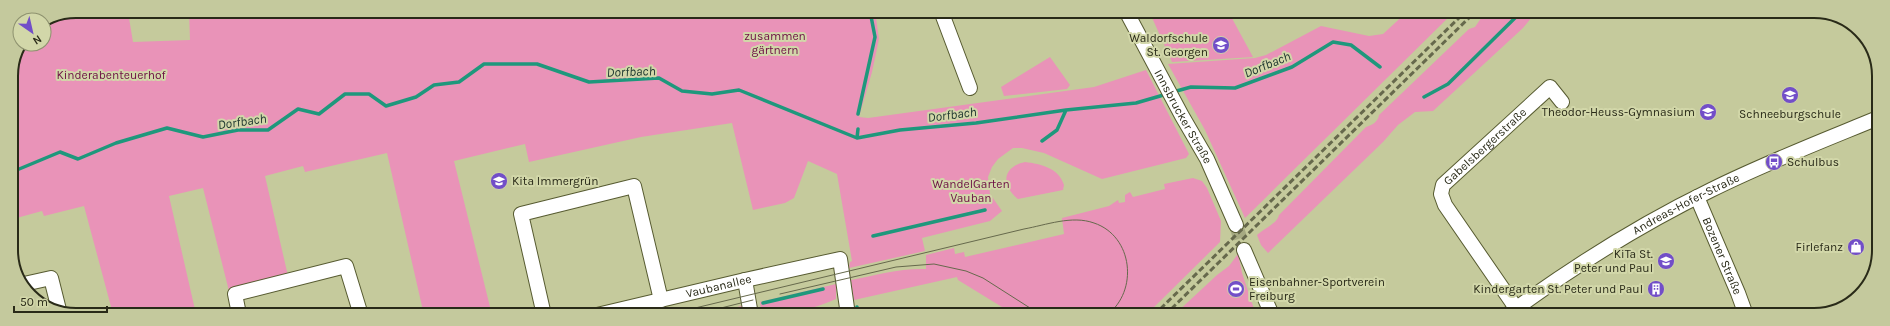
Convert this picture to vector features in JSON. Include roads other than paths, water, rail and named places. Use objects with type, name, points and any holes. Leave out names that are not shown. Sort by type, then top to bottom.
[{"type":"street","points":[[944,18],[970,88]]},
{"type":"street","name":"Innsbrucker Straße","points":[[1130,18],[1182,116],[1207,158],[1236,225]]},
{"type":"street","name":"Gabelsbergerstraße","points":[[1509,308],[1445,204],[1441,194],[1443,185],[1550,87],[1562,102]]},
{"type":"street","name":"Andreas-Hofer-Straße","points":[[1515,308],[1605,248],[1697,197],[1774,162],[1872,121]]},
{"type":"street","points":[[542,308],[521,214],[634,186],[661,300]]},
{"type":"street","name":"Bozener Straße","points":[[1697,197],[1743,308]]},
{"type":"street","points":[[1244,250],[1269,308]]},
{"type":"street","name":"Vaubanallee","points":[[627,308],[745,280],[840,260],[847,308]]},
{"type":"street","points":[[238,308],[235,294],[346,266],[359,308]]},
{"type":"street","points":[[29,283],[51,278],[58,305]]},
{"type":"street","points":[[745,280],[750,308]]},
{"type":"waterway","points":[[858,114],[875,37],[871,18]]},
{"type":"waterway","name":"Dorfbach","points":[[1424,97],[1448,84],[1515,18]]},
{"type":"waterway","name":"Dorfbach","points":[[1173,92],[1191,87],[1235,88],[1292,67],[1333,42],[1351,45],[1380,67]]},
{"type":"waterway","name":"Dorfbach","points":[[18,170],[60,152],[78,159],[116,143],[167,128],[203,137],[238,130],[268,130],[298,109],[319,114],[345,94],[369,94],[386,106],[416,97],[434,85],[459,82],[484,64],[537,64],[589,82],[659,78],[682,91],[712,94],[739,90],[857,138],[900,130],[976,123],[1066,110],[1136,103],[1167,94]]},
{"type":"waterway","points":[[1042,141],[1057,130],[1066,110]]},
{"type":"waterway","points":[[857,138],[858,129]]},
{"type":"waterway","points":[[873,236],[985,210]]},
{"type":"waterway","points":[[763,303],[823,289]]},
{"type":"tunnel","points":[[1236,225],[1244,250]]},
{"type":"tram line","points":[[695,308],[1024,229],[1068,220],[1094,223],[1107,230],[1117,239],[1124,251],[1127,265],[1127,279],[1124,292],[1114,308]]},
{"type":"tram line","points":[[780,294],[896,267],[934,264],[966,271],[983,278],[1030,308]]},
{"type":"tram line","points":[[721,308],[753,300]]},
{"type":"railway","points":[[1161,308],[1459,18]]},
{"type":"railway","points":[[1172,308],[1469,18]]},
{"type":"place","name":"Waldorfschule St. Georgen","points":[[1221,45]]},
{"type":"place","name":"Schneeburgschule","points":[[1790,95]]},
{"type":"place","name":"Theodor-Heuss-Gymnasium","points":[[1708,112]]},
{"type":"place","name":"Schulbus","points":[[1774,162]]},
{"type":"place","name":"Kita Immergrün","points":[[499,181]]},
{"type":"place","name":"Firlefanz","points":[[1856,247]]},
{"type":"place","name":"KiTa St. Peter und Paul","points":[[1666,261]]},
{"type":"place","name":"Eisenbahner-Sportverein Freiburg","points":[[1236,289]]},
{"type":"place","name":"Kindergarten St. Peter und Paul","points":[[1656,289]]},
{"type":"park label","name":"zusammen gärtnern","points":[[775,43]]},
{"type":"park label","name":"Kinderabenteuerhof","points":[[111,75]]},
{"type":"park label","name":"WandelGarten Vauban","points":[[971,191]]}]
